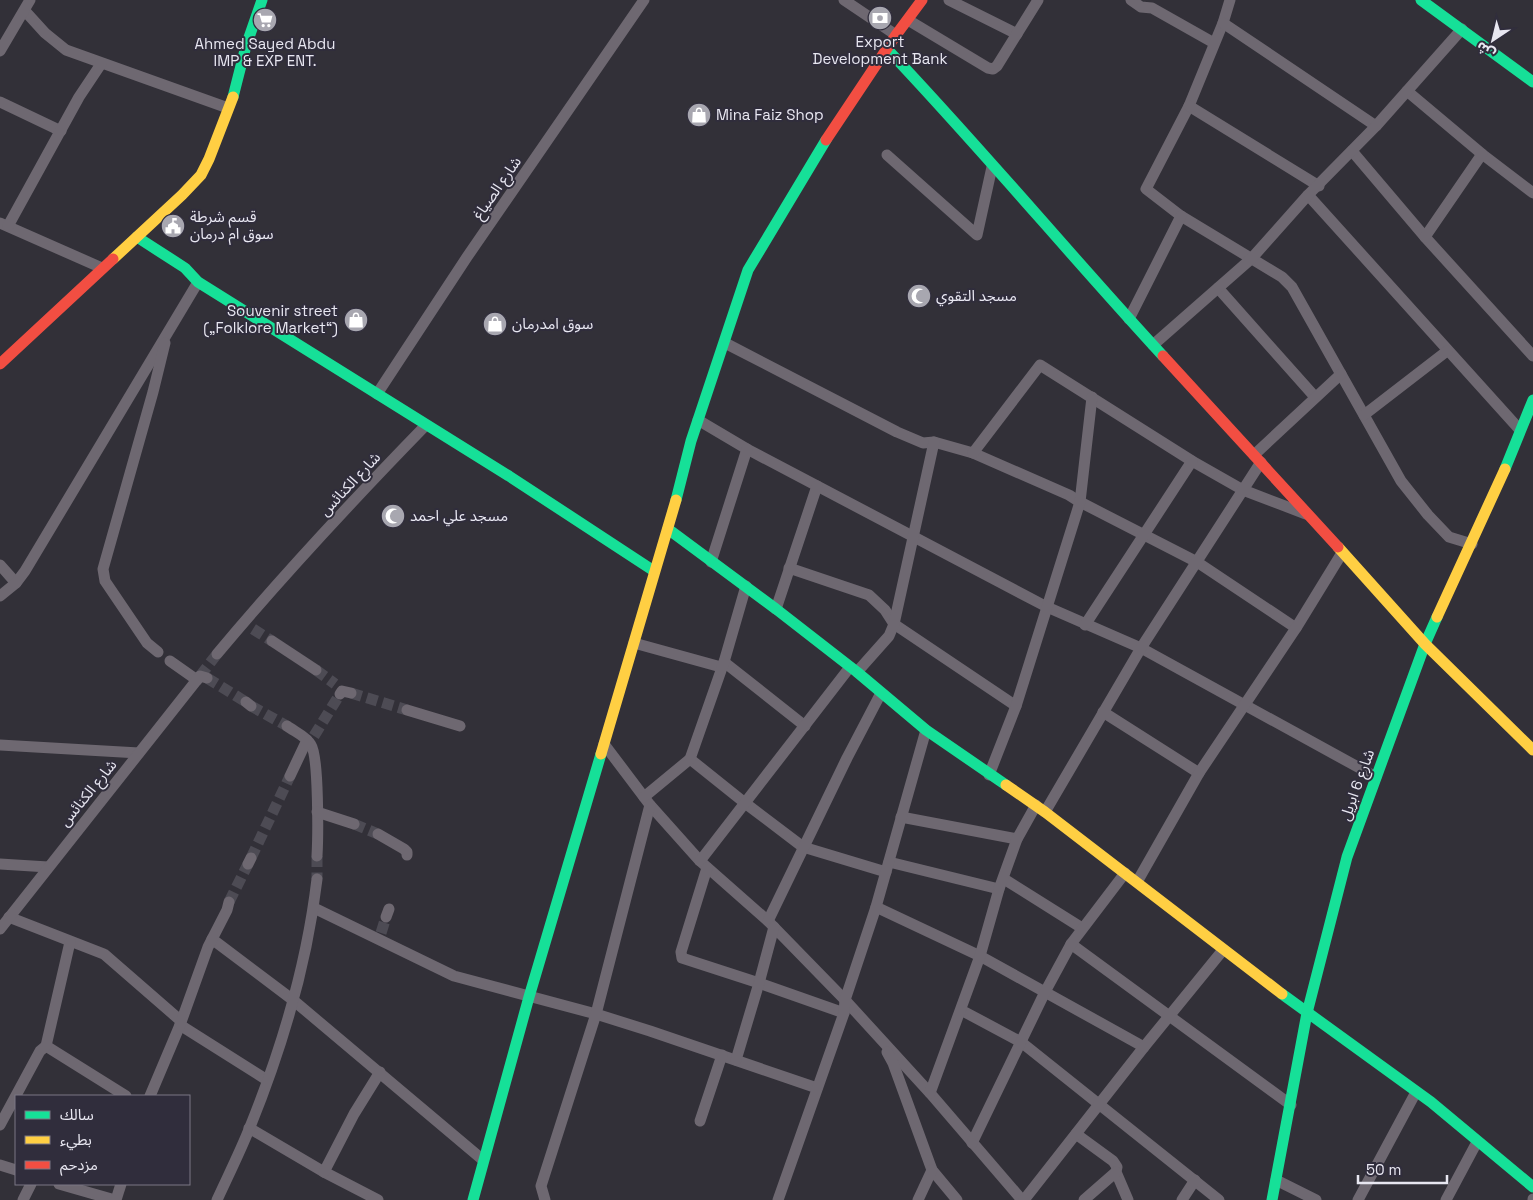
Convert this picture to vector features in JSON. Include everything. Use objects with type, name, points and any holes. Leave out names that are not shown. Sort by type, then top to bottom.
[{"type":"street","points":[[0,51],[30,0]]},
{"type":"street","points":[[0,364],[102,268],[138,237],[201,175],[233,96],[246,46],[262,0]]},
{"type":"street","name":"شارع الصياغ","points":[[378,394],[467,257],[644,0]]},
{"type":"street","points":[[844,0],[896,35]]},
{"type":"street","points":[[473,1200],[529,996],[591,792],[698,420],[744,281],[753,261],[810,166],[896,35],[922,0]]},
{"type":"street","points":[[948,0],[1017,34]]},
{"type":"street","points":[[908,20],[988,68],[992,68],[996,66],[1038,0]]},
{"type":"street","points":[[1131,0],[1142,7],[1152,8],[1214,43]]},
{"type":"street","points":[[1230,0],[1223,23],[1189,106],[1146,190],[1181,216],[1282,276],[1292,287],[1401,481],[1428,515],[1449,537],[1472,544]]},
{"type":"street","points":[[1421,0],[1531,77]]},
{"type":"street","points":[[25,11],[58,45],[66,50],[228,108]]},
{"type":"street","points":[[1223,23],[1376,126]]},
{"type":"street","points":[[1153,345],[1252,258],[1308,196],[1376,126],[1462,29]]},
{"type":"street","points":[[887,49],[929,93],[992,167],[1425,644],[1533,750]]},
{"type":"street","points":[[101,64],[79,97],[61,131],[4,224],[102,268]]},
{"type":"street","points":[[1408,91],[1482,154],[1533,193]]},
{"type":"street","points":[[0,102],[61,131]]},
{"type":"street","points":[[1189,106],[1319,186]]},
{"type":"street","points":[[1352,151],[1425,237],[1533,356]]},
{"type":"street","points":[[1425,237],[1482,154]]},
{"type":"street","points":[[887,155],[977,235],[992,167]]},
{"type":"street","points":[[1308,196],[1520,430]]},
{"type":"street","points":[[1129,319],[1181,216]]},
{"type":"street","points":[[138,237],[185,268],[198,282],[509,476],[654,571]]},
{"type":"street","points":[[0,596],[16,583],[25,571],[198,282]]},
{"type":"street","points":[[1218,288],[1316,397]]},
{"type":"street","points":[[158,652],[147,643],[106,581],[103,569],[168,332]]},
{"type":"street","points":[[725,343],[897,432],[923,443],[934,442],[973,453],[1069,495],[1197,562],[1296,628]]},
{"type":"street","points":[[1364,415],[1447,351]]},
{"type":"street","points":[[973,453],[1040,364],[1192,461],[1243,490],[1307,514]]},
{"type":"street","points":[[930,1093],[980,956],[1001,884],[1017,839],[1040,808],[1103,712],[1141,648],[1243,490],[1257,458],[1341,374]]},
{"type":"street","points":[[989,775],[1016,706],[1080,502],[1092,397]]},
{"type":"street","name":"شارع 6 ابريل","points":[[1272,1200],[1307,1013],[1347,858],[1425,644],[1504,473],[1533,400]]},
{"type":"street","points":[[698,420],[747,449],[1047,607],[1141,648],[1376,777]]},
{"type":"street","name":"شارع الكنائس","points":[[217,654],[248,626],[426,425]]},
{"type":"street","points":[[844,1013],[760,983],[685,960],[681,956],[704,865],[745,804],[805,726],[853,670],[889,636],[894,624],[934,442]]},
{"type":"street","points":[[711,562],[747,449]]},
{"type":"street","points":[[1085,625],[1192,461]]},
{"type":"street","points":[[776,609],[788,568],[817,486]]},
{"type":"street","points":[[668,529],[776,609],[926,730],[989,775],[1040,808],[1223,950],[1416,1092],[1533,1187]]},
{"type":"street","points":[[1137,882],[1199,773],[1296,628],[1342,553]]},
{"type":"street","points":[[0,565],[16,583]]},
{"type":"street","points":[[788,568],[869,595],[885,610],[894,624],[1016,706]]},
{"type":"street","points":[[545,1200],[541,1186],[596,1014],[647,801],[690,759],[746,586]]},
{"type":"street","points":[[272,641],[316,670]]},
{"type":"street","points":[[634,643],[722,664],[805,726]]},
{"type":"street","name":"شارع الكنائس","points":[[0,929],[202,678],[170,661]]},
{"type":"street","points":[[736,1060],[760,983],[771,924],[803,847],[881,693]]},
{"type":"street","points":[[407,710],[460,726]]},
{"type":"street","points":[[1103,712],[1199,773]]},
{"type":"street","points":[[287,726],[311,740],[314,756],[317,812],[317,856]]},
{"type":"street","points":[[778,1200],[844,1013],[845,1000],[876,907],[926,730]]},
{"type":"street","points":[[290,776],[311,740]]},
{"type":"street","points":[[604,744],[647,801],[704,865],[771,924],[845,1000],[930,1093],[1023,1200],[1223,950]]},
{"type":"street","points":[[0,745],[139,754]]},
{"type":"street","points":[[690,759],[745,804],[803,847],[887,867],[1001,884],[1082,928]]},
{"type":"street","points":[[317,812],[354,824]]},
{"type":"street","points":[[901,817],[1017,839]]},
{"type":"street","points":[[378,834],[404,849],[407,855]]},
{"type":"street","points":[[0,864],[48,867]]},
{"type":"street","points":[[972,1143],[1070,944],[1125,873]]},
{"type":"street","points":[[217,1200],[250,1128],[268,1080],[293,1000],[314,908],[317,879]]},
{"type":"street","points":[[150,1095],[212,939],[227,910],[229,902]]},
{"type":"street","points":[[876,907],[980,956],[1144,1047]]},
{"type":"street","points":[[314,908],[380,936],[454,976],[596,1014],[817,1088]]},
{"type":"street","points":[[9,917],[104,954],[180,1023],[268,1080]]},
{"type":"street","points":[[212,939],[293,1000],[483,1160]]},
{"type":"street","points":[[16,1095],[40,1051],[46,1046],[70,942]]},
{"type":"street","points":[[1070,944],[1291,1105]]},
{"type":"street","points":[[961,1010],[1021,1042],[1219,1200]]},
{"type":"street","points":[[879,1038],[893,1063],[932,1170],[957,1200]]},
{"type":"street","points":[[46,1046],[124,1095]]},
{"type":"street","points":[[700,1121],[722,1055]]},
{"type":"street","points":[[324,1172],[354,1114],[380,1072]]},
{"type":"street","points":[[1358,1200],[1416,1092]]},
{"type":"street","points":[[0,1125],[15,1097]]},
{"type":"street","points":[[250,1128],[324,1172],[378,1200]]},
{"type":"street","points":[[1076,1134],[1113,1161],[1128,1200]]},
{"type":"street","points":[[1446,1200],[1476,1142]]},
{"type":"street","points":[[0,1165],[15,1170]]},
{"type":"street","points":[[918,1200],[932,1170]]},
{"type":"street","points":[[1084,1200],[1116,1172]]},
{"type":"street","points":[[1182,1200],[1195,1180]]},
{"type":"street","points":[[1276,1180],[1316,1200]]},
{"type":"street","points":[[23,1200],[30,1185]]},
{"type":"street","points":[[63,1185],[116,1200],[120,1185]]},
{"type":"tunnel","points":[[253,629],[272,641]]},
{"type":"tunnel","points":[[200,676],[217,654]]},
{"type":"tunnel","points":[[316,670],[335,684]]},
{"type":"tunnel","points":[[207,678],[246,702]]},
{"type":"tunnel","points":[[351,693],[407,710]]},
{"type":"tunnel","points":[[314,736],[340,694]]},
{"type":"tunnel","points":[[251,706],[287,726]]},
{"type":"tunnel","points":[[251,858],[290,776]]},
{"type":"tunnel","points":[[354,824],[378,834]]},
{"type":"tunnel","points":[[317,856],[317,879]]},
{"type":"tunnel","points":[[229,902],[248,864]]},
{"type":"tunnel","points":[[381,933],[386,917]]},
{"type":"traffic: fast","points":[[233,97],[246,46],[262,0]]},
{"type":"traffic: fast","points":[[1421,0],[1533,82]]},
{"type":"traffic: fast","points":[[887,49],[1163,356]]},
{"type":"traffic: fast","points":[[676,500],[691,441],[748,270],[826,140]]},
{"type":"traffic: fast","points":[[137,237],[185,268],[198,282],[509,476],[654,571]]},
{"type":"traffic: fast","points":[[1505,469],[1533,400]]},
{"type":"traffic: fast","points":[[668,529],[857,672],[926,730],[1006,785]]},
{"type":"traffic: fast","points":[[1272,1200],[1307,1013],[1347,857],[1425,644],[1437,617]]},
{"type":"traffic: fast","points":[[473,1200],[529,997],[601,754]]},
{"type":"traffic: fast","points":[[1282,994],[1431,1102],[1533,1187]]},
{"type":"traffic: slow","points":[[113,259],[201,175],[233,97]]},
{"type":"traffic: slow","points":[[1437,617],[1505,469]]},
{"type":"traffic: slow","points":[[601,754],[676,500]]},
{"type":"traffic: slow","points":[[1338,547],[1425,644],[1533,750]]},
{"type":"traffic: slow","points":[[1006,785],[1045,812],[1282,994]]},
{"type":"traffic: jam","points":[[826,140],[896,35],[922,0]]},
{"type":"traffic: jam","points":[[0,364],[113,259]]},
{"type":"traffic: jam","points":[[1163,356],[1338,547]]},
{"type":"place","name":"Export Development Bank","points":[[880,18]]},
{"type":"place","name":"Ahmed Sayed Abdu IMP & EXP ENT.","points":[[265,20]]},
{"type":"place","name":"Mina Faiz Shop","points":[[699,115]]},
{"type":"place","name":"قسم شرطة سوق ام درمان","points":[[173,226]]},
{"type":"place","name":"مسجد التقوي","points":[[919,296]]},
{"type":"place","name":"Souvenir street („Folklore Market“)","points":[[356,320]]},
{"type":"place","name":"سوق امدرمان","points":[[495,324]]},
{"type":"place","name":"مسجد علي احمد","points":[[393,516]]}]
